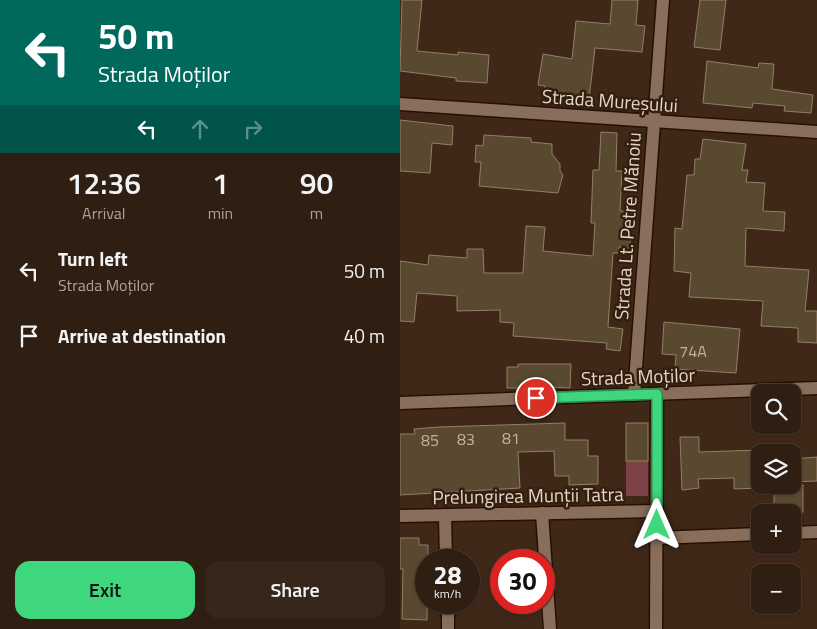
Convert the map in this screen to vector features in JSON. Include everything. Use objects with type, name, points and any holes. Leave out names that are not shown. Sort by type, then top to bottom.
[{"type":"street","name":"Strada Lt. Petre Mănoiu","points":[[634,395],[663,0]]},
{"type":"street","name":"Strada Mureșului","points":[[400,104],[817,132]]},
{"type":"street","name":"Strada Moților","points":[[400,403],[817,388]]},
{"type":"street","points":[[656,629],[657,394]]},
{"type":"street","name":"Prelungirea Munții Tatra","points":[[400,516],[657,511]]},
{"type":"street","points":[[542,513],[550,629]]},
{"type":"street","points":[[445,515],[446,549]]},
{"type":"street","points":[[801,533],[817,532]]},
{"type":"street","points":[[656,538],[751,534]]},
{"type":"street","points":[[448,614],[448,629]]},
{"type":"shaded area","points":[[626,461],[648,461],[648,496],[626,496]]},
{"type":"building","points":[[402,0],[422,0],[417,51],[458,55],[458,52],[489,55],[487,83],[456,81],[456,78],[400,71]]},
{"type":"building","points":[[612,0],[638,0],[636,25],[645,26],[642,52],[595,48],[589,99],[544,93],[545,86],[538,85],[543,54],[572,59],[576,21],[610,24]]},
{"type":"building","points":[[700,0],[726,0],[720,50],[694,47]]},
{"type":"building","points":[[707,61],[758,68],[759,63],[774,64],[772,89],[813,95],[811,113],[784,111],[785,106],[753,103],[752,108],[703,103]]},
{"type":"building","points":[[400,120],[453,126],[452,145],[432,143],[430,173],[400,171]]},
{"type":"building","points":[[601,132],[617,133],[616,171],[622,171],[620,211],[631,211],[630,248],[619,247],[618,253],[613,253],[608,327],[623,329],[620,351],[606,349],[607,343],[513,336],[514,323],[500,322],[500,310],[457,311],[457,296],[417,293],[414,322],[400,321],[400,261],[428,265],[429,255],[467,258],[467,249],[483,249],[484,273],[523,273],[526,226],[545,227],[543,251],[593,256],[595,223],[591,223],[593,170],[599,170]]},
{"type":"building","points":[[484,135],[531,138],[531,142],[552,144],[552,154],[560,164],[560,171],[563,175],[558,193],[479,186],[481,162],[475,162],[476,145],[483,146]]},
{"type":"building","points":[[703,139],[746,144],[742,170],[748,170],[746,182],[765,183],[763,211],[785,212],[784,231],[746,228],[745,266],[809,270],[805,311],[817,311],[817,343],[798,342],[798,328],[761,326],[763,301],[689,297],[691,273],[674,271],[675,228],[682,229],[687,175],[694,175],[695,159],[700,159]]},
{"type":"building","points":[[664,322],[740,329],[736,373],[675,369],[676,355],[662,354]]},
{"type":"building","points":[[518,364],[571,364],[570,388],[533,386],[533,388],[507,388],[507,367],[518,367]]},
{"type":"building","points":[[565,423],[565,440],[588,440],[588,456],[598,456],[598,484],[569,485],[569,476],[555,476],[554,451],[518,452],[520,488],[400,495],[400,434],[415,434],[414,429],[439,427]]},
{"type":"building","points":[[626,423],[648,423],[648,461],[626,461]]},
{"type":"building","points":[[680,437],[699,437],[699,452],[751,450],[751,488],[734,489],[734,478],[698,479],[699,488],[682,490]]},
{"type":"building","points":[[817,457],[817,481],[801,482],[801,458]]},
{"type":"building","points":[[801,485],[803,485],[803,512],[801,512],[801,504],[774,504],[774,494],[801,494]]},
{"type":"building","points":[[400,538],[419,538],[419,545],[428,545],[428,549],[415,549],[415,614],[427,614],[427,620],[402,619],[403,569],[400,569]]},
{"type":"route","points":[[536,398],[657,394],[657,525]]}]
